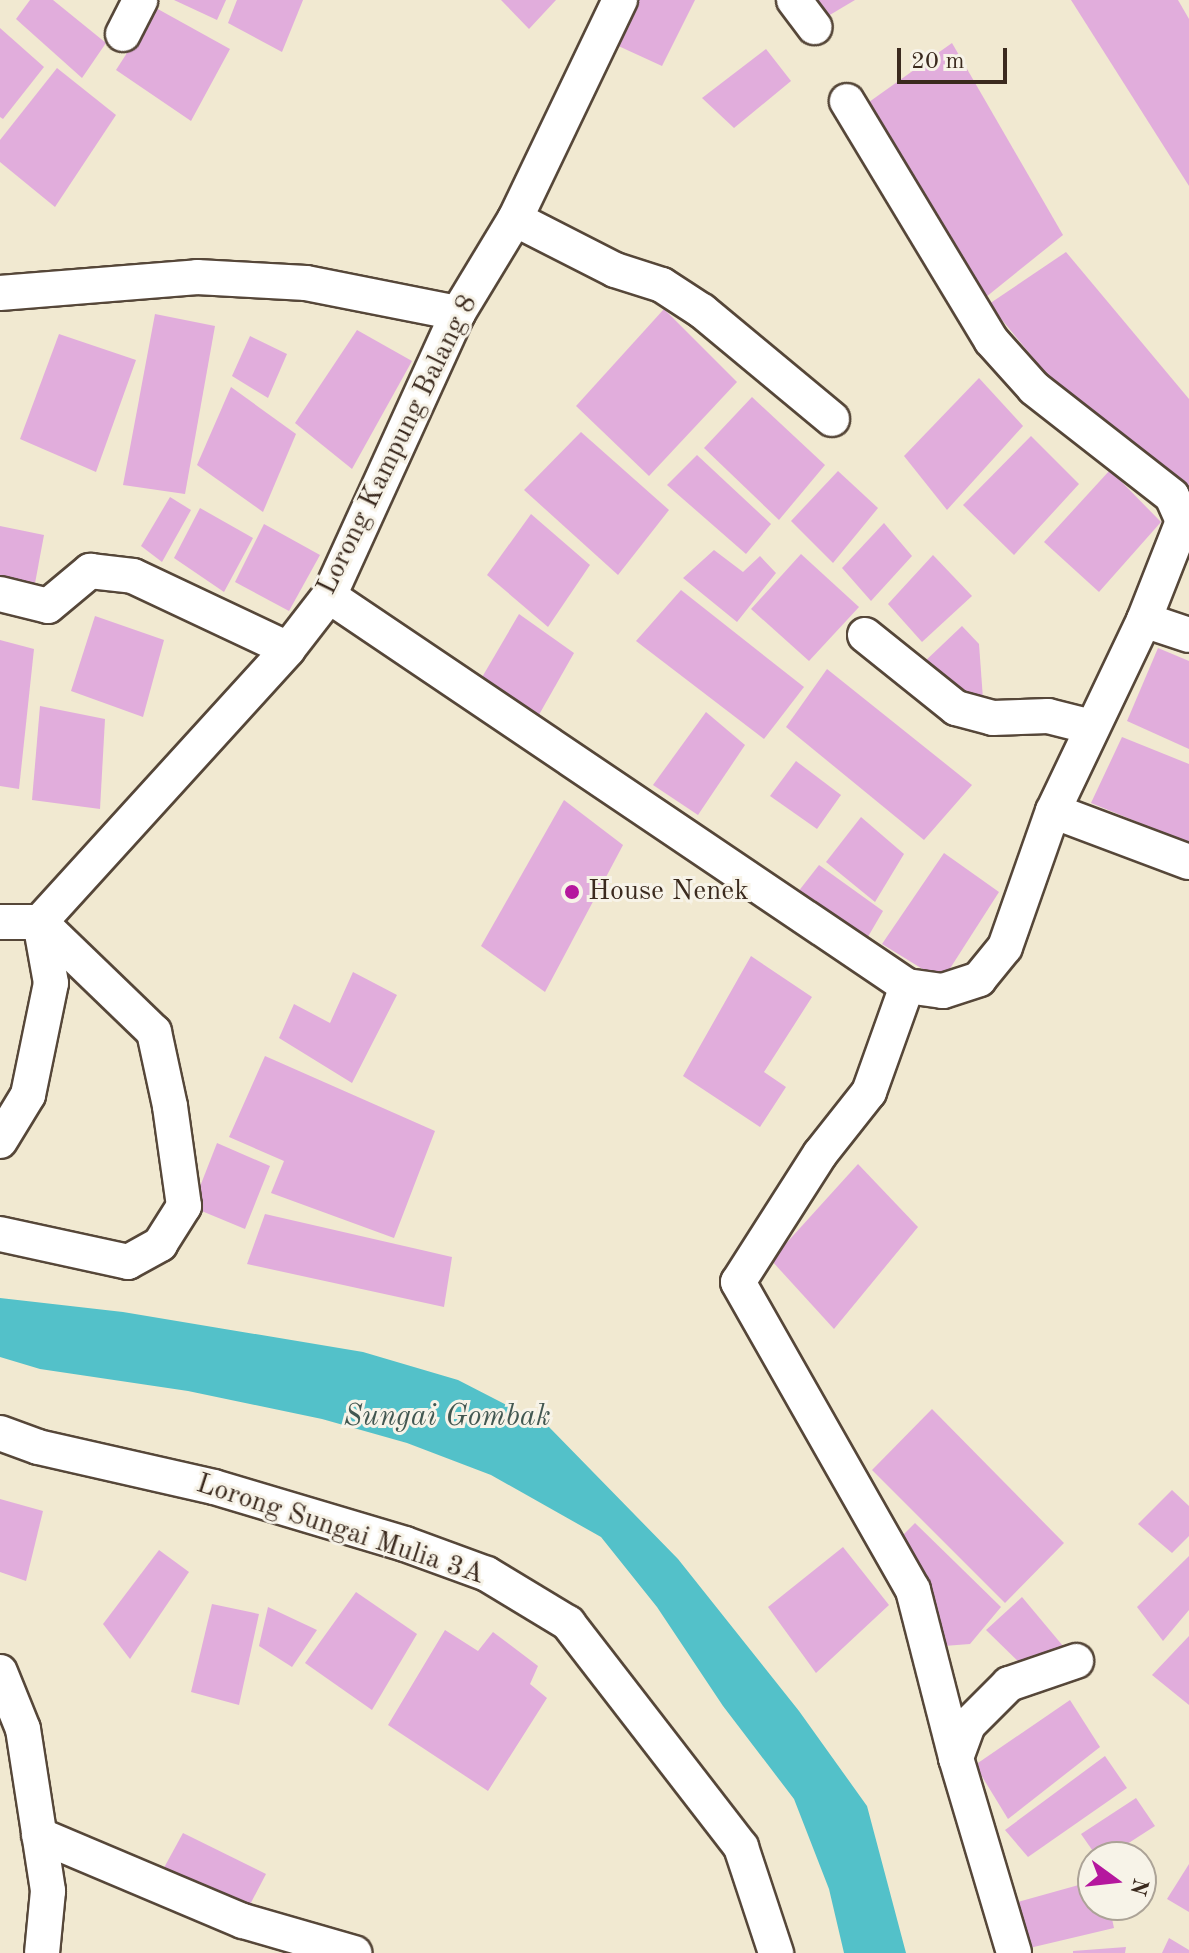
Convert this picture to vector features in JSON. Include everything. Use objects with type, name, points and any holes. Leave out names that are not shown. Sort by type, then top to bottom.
[{"type":"street","points":[[123,34],[140,0]]},
{"type":"street","name":"Lorong Kampung Balang 8","points":[[40,922],[288,649],[329,596],[458,313],[515,219],[620,0]]},
{"type":"street","points":[[794,0],[814,27]]},
{"type":"street","points":[[329,596],[907,986],[943,991],[979,979],[1005,947],[1053,811],[1144,620],[1183,521],[1172,496],[1034,388],[991,340],[847,101]]},
{"type":"street","points":[[515,219],[615,270],[662,285],[702,311],[832,419]]},
{"type":"street","points":[[0,293],[197,277],[306,283],[458,313]]},
{"type":"street","points":[[0,594],[48,606],[90,571],[133,576],[288,649]]},
{"type":"street","points":[[1144,620],[1189,635]]},
{"type":"street","points":[[865,635],[956,708],[993,718],[1048,716],[1092,727]]},
{"type":"street","points":[[1053,811],[1189,862]]},
{"type":"street","points":[[0,922],[40,922],[154,1032],[170,1106],[184,1206],[160,1244],[128,1262],[0,1234]]},
{"type":"street","points":[[0,1141],[28,1095],[51,983],[40,922]]},
{"type":"street","points":[[907,986],[869,1092],[820,1154],[738,1282],[913,1590],[956,1758],[1014,1953]]},
{"type":"street","name":"Lorong Sungai Mulia 3A","points":[[0,1433],[38,1447],[214,1487],[405,1544],[487,1574],[568,1623],[741,1847],[776,1953]]},
{"type":"street","points":[[956,1758],[968,1725],[1009,1684],[1076,1661]]},
{"type":"street","points":[[0,1672],[23,1729],[48,1891],[42,1953]]},
{"type":"street","points":[[39,1835],[243,1921],[354,1953]]},
{"type":"water","name":"Sungai Gombak","points":[[0,1298],[123,1312],[363,1352],[458,1380],[549,1427],[678,1559],[799,1711],[867,1806],[906,1953],[844,1953],[829,1889],[794,1799],[723,1706],[657,1607],[601,1537],[491,1475],[407,1443],[322,1419],[188,1391],[40,1369],[0,1357]]},
{"type":"building","points":[[30,0],[53,0],[106,43],[82,78],[16,19]]},
{"type":"building","points":[[174,0],[226,0],[217,20]]},
{"type":"building","points":[[237,0],[303,0],[282,52],[228,23]]},
{"type":"building","points":[[501,0],[556,0],[529,29]]},
{"type":"building","points":[[633,0],[695,0],[662,66],[614,44]]},
{"type":"building","points":[[810,0],[855,0],[823,19]]},
{"type":"building","points":[[1071,0],[1178,0],[1189,19],[1189,186]]},
{"type":"building","points":[[156,8],[230,49],[191,121],[116,70]]},
{"type":"building","points":[[0,28],[44,67],[3,119],[0,117]]},
{"type":"building","points":[[952,43],[1063,235],[986,297],[869,102]]},
{"type":"building","points":[[766,49],[791,81],[734,128],[702,98]]},
{"type":"building","points":[[57,68],[116,115],[55,207],[0,162],[0,140]]},
{"type":"building","points":[[1066,252],[1189,399],[1189,494],[1061,392],[989,304]]},
{"type":"building","points":[[664,309],[737,382],[649,476],[576,406]]},
{"type":"building","points":[[155,314],[215,326],[185,494],[123,485]]},
{"type":"building","points":[[357,330],[412,361],[352,469],[295,423]]},
{"type":"building","points":[[59,334],[136,360],[96,472],[20,439]]},
{"type":"building","points":[[250,336],[287,354],[268,398],[232,376]]},
{"type":"building","points":[[979,378],[1023,426],[947,510],[904,456]]},
{"type":"building","points":[[231,387],[296,434],[263,512],[197,465]]},
{"type":"building","points":[[752,397],[825,465],[779,520],[704,448]]},
{"type":"building","points":[[581,432],[669,510],[618,575],[524,490]]},
{"type":"building","points":[[1031,436],[1079,484],[1014,555],[963,505]]},
{"type":"building","points":[[697,455],[771,524],[746,554],[667,485]]},
{"type":"building","points":[[1110,470],[1161,522],[1099,592],[1044,542]]},
{"type":"building","points":[[838,471],[878,508],[833,563],[791,521]]},
{"type":"building","points":[[170,497],[191,510],[162,562],[141,546]]},
{"type":"building","points":[[200,508],[253,538],[224,592],[174,558]]},
{"type":"building","points":[[531,514],[590,565],[548,627],[487,575]]},
{"type":"building","points":[[884,523],[912,556],[871,601],[842,568]]},
{"type":"building","points":[[264,524],[320,555],[289,611],[235,582]]},
{"type":"building","points":[[0,526],[44,535],[33,594],[0,586]]},
{"type":"building","points":[[714,550],[743,572],[760,556],[776,573],[737,622],[683,578]]},
{"type":"building","points":[[801,554],[859,607],[809,661],[751,609]]},
{"type":"building","points":[[933,555],[972,596],[922,642],[888,604]]},
{"type":"building","points":[[681,590],[804,687],[764,739],[636,641]]},
{"type":"building","points":[[519,614],[574,653],[536,720],[481,679]]},
{"type":"building","points":[[95,616],[164,640],[143,717],[71,691]]},
{"type":"building","points":[[962,626],[979,644],[983,699],[975,706],[921,665]]},
{"type":"building","points":[[0,640],[34,649],[19,789],[0,786]]},
{"type":"building","points":[[1158,648],[1189,661],[1189,749],[1127,721]]},
{"type":"building","points":[[827,669],[972,785],[924,840],[786,727]]},
{"type":"building","points":[[40,706],[105,719],[100,809],[32,800]]},
{"type":"building","points":[[706,712],[745,745],[698,815],[653,785]]},
{"type":"building","points":[[1122,737],[1189,764],[1189,843],[1091,803]]},
{"type":"building","points":[[796,761],[841,795],[817,829],[770,796]]},
{"type":"building","points":[[564,800],[623,845],[545,992],[481,946]]},
{"type":"building","points":[[861,817],[904,854],[875,902],[826,862]]},
{"type":"building","points":[[944,853],[999,892],[942,981],[882,944]]},
{"type":"building","points":[[819,865],[883,911],[862,947],[794,897]]},
{"type":"building","points":[[751,956],[812,997],[764,1072],[786,1087],[760,1127],[683,1076]]},
{"type":"building","points":[[353,972],[397,995],[352,1083],[279,1038],[294,1004],[330,1023]]},
{"type":"building","points":[[265,1056],[435,1131],[394,1238],[271,1193],[284,1161],[229,1137]]},
{"type":"building","points":[[217,1143],[270,1166],[245,1229],[192,1207]]},
{"type":"building","points":[[858,1164],[918,1227],[834,1329],[771,1260]]},
{"type":"building","points":[[265,1214],[452,1257],[444,1307],[247,1264]]},
{"type":"building","points":[[932,1409],[1064,1543],[1005,1603],[872,1470]]},
{"type":"building","points":[[1172,1490],[1189,1506],[1189,1536],[1172,1553],[1138,1524]]},
{"type":"building","points":[[0,1499],[43,1511],[26,1581],[0,1572]]},
{"type":"building","points":[[915,1523],[1001,1607],[970,1644],[944,1646],[896,1542]]},
{"type":"building","points":[[843,1547],[889,1605],[816,1673],[768,1607]]},
{"type":"building","points":[[159,1550],[189,1572],[130,1659],[103,1624]]},
{"type":"building","points":[[1189,1556],[1189,1610],[1163,1641],[1137,1607]]},
{"type":"building","points":[[356,1592],[417,1634],[372,1710],[305,1663]]},
{"type":"building","points":[[1022,1597],[1063,1646],[1030,1673],[986,1630]]},
{"type":"building","points":[[212,1604],[259,1614],[239,1705],[191,1692]]},
{"type":"building","points":[[268,1607],[317,1630],[292,1667],[259,1646]]},
{"type":"building","points":[[445,1630],[478,1651],[493,1632],[538,1666],[530,1684],[547,1698],[488,1791],[388,1725]]},
{"type":"building","points":[[1189,1636],[1189,1705],[1152,1675]]},
{"type":"building","points":[[1070,1700],[1100,1747],[1008,1819],[975,1765]]},
{"type":"building","points":[[1105,1756],[1127,1788],[1028,1857],[1005,1830]]},
{"type":"building","points":[[1136,1798],[1155,1826],[1132,1841],[1086,1841],[1081,1834]]},
{"type":"building","points":[[183,1833],[266,1874],[244,1916],[160,1875]]},
{"type":"building","points":[[1189,1864],[1189,1912],[1167,1899]]},
{"type":"building","points":[[1077,1885],[1077,1921],[1112,1921],[1114,1928],[1021,1950],[1011,1904]]},
{"type":"building","points":[[1169,1938],[1189,1950],[1189,1953],[1162,1953]]},
{"type":"building","points":[[1126,1947],[1125,1953],[1073,1953],[1073,1951]]},
{"type":"place","name":"House Nenek","points":[[572,892]]}]
